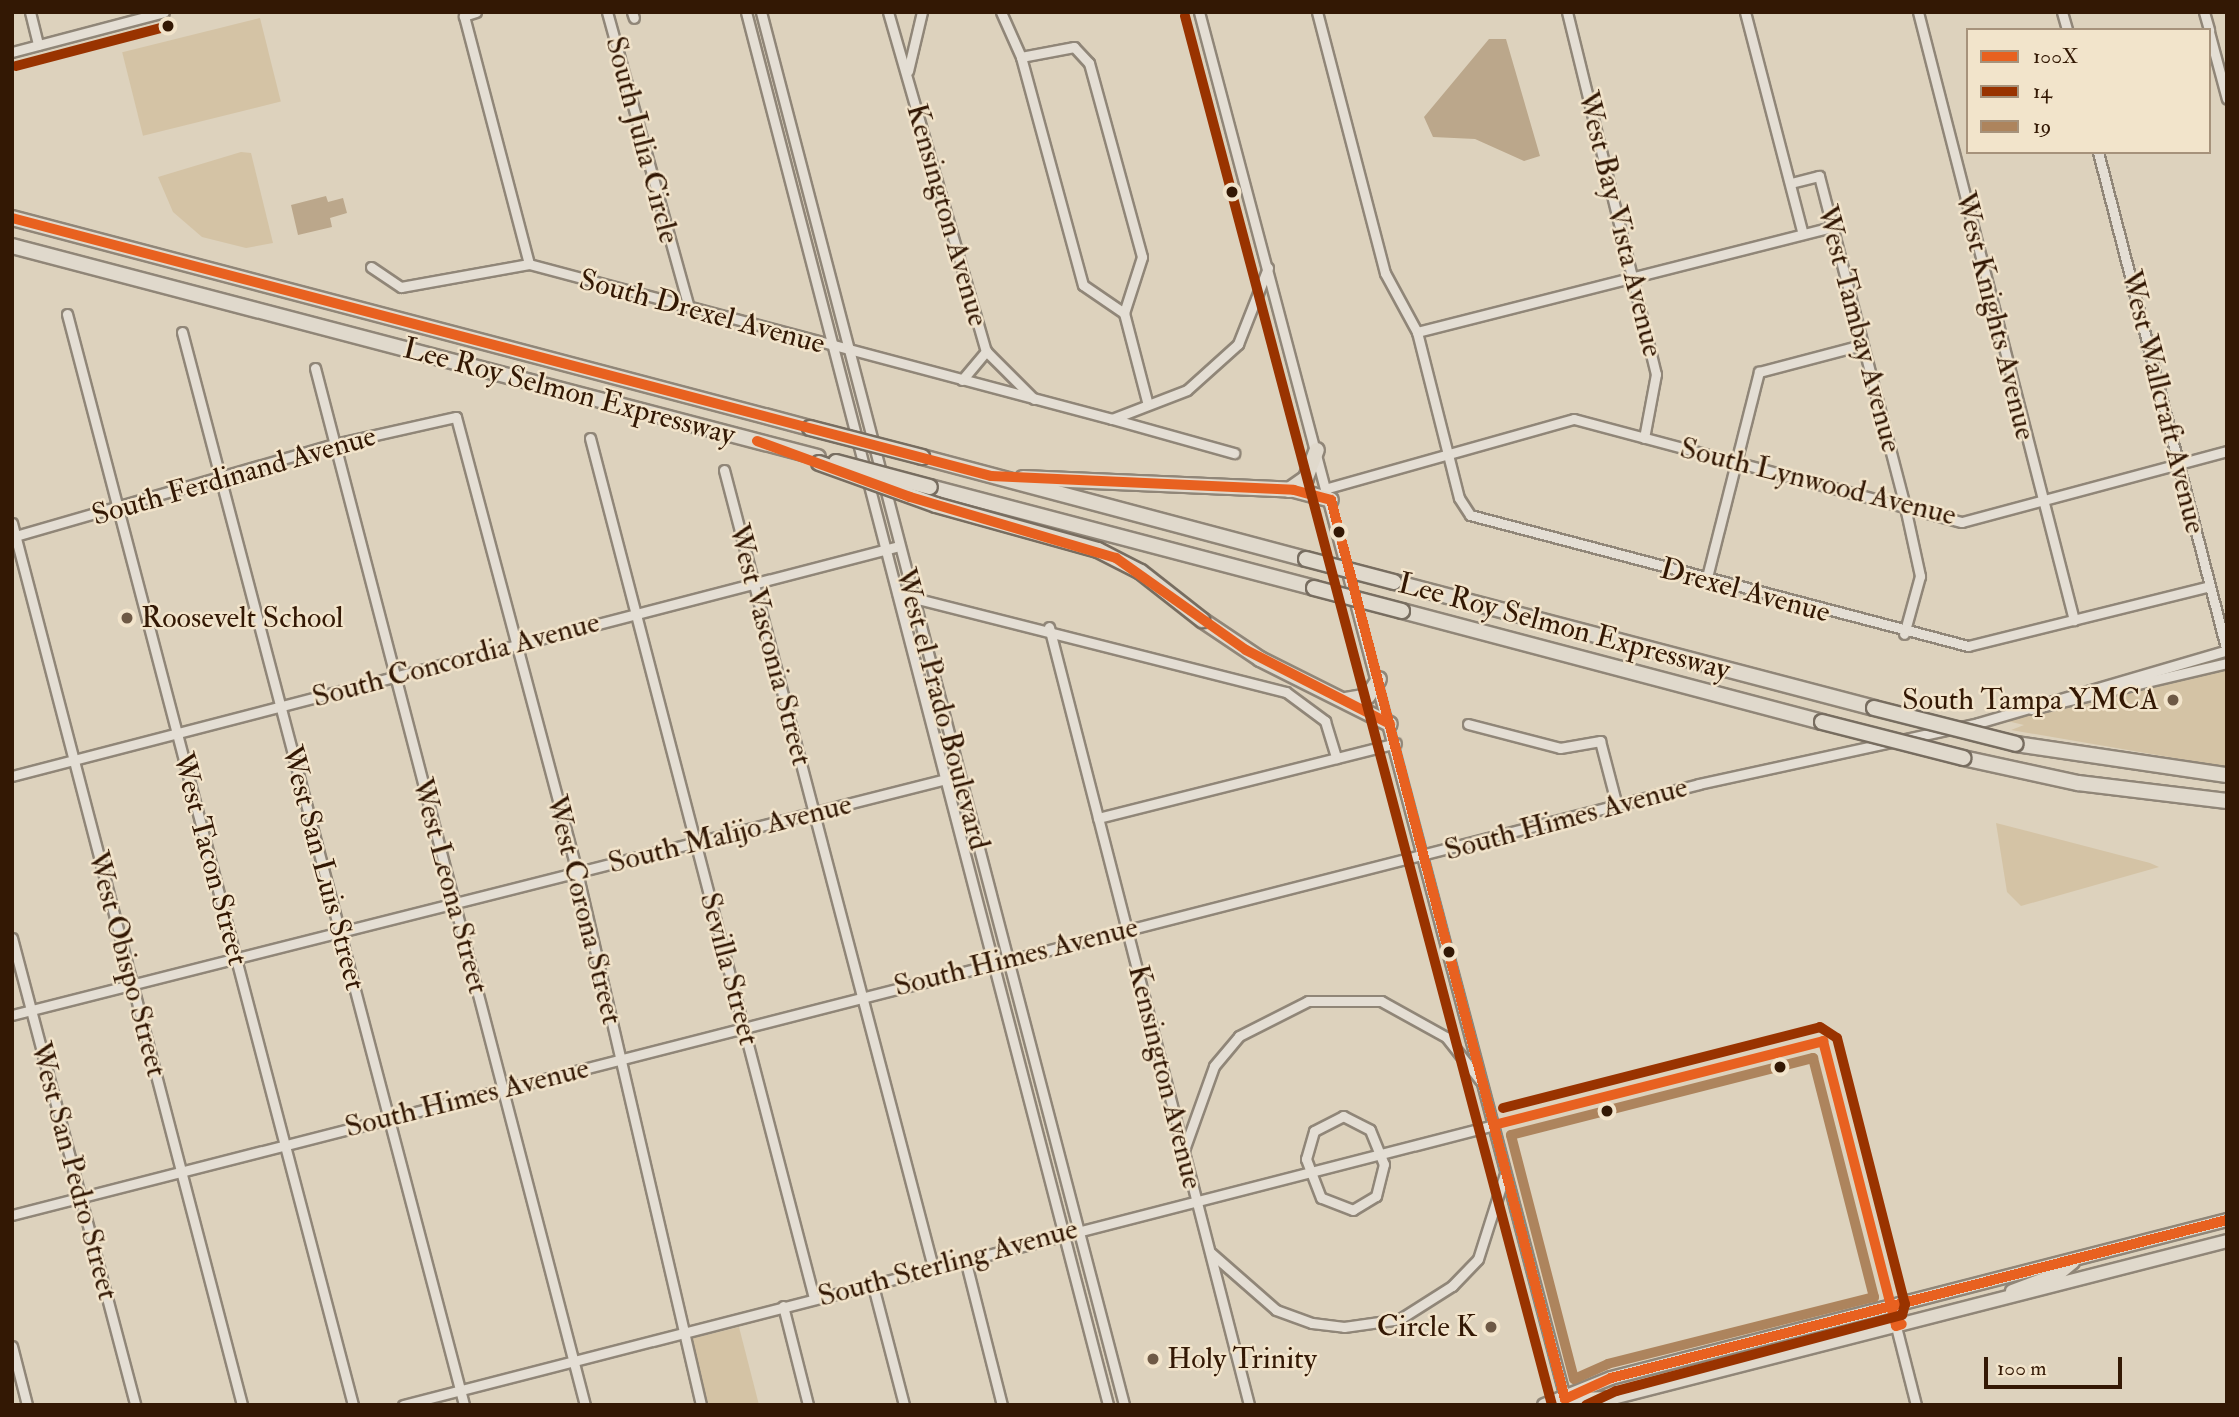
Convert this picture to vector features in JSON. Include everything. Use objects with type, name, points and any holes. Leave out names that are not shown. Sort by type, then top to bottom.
[{"type":"highway","name":"Lee Roy Selmon Expressway","points":[[12,218],[2016,744],[2227,775]]},
{"type":"highway","name":"Lee Roy Selmon Expressway","points":[[12,246],[1963,758],[2078,783],[2227,801]]},
{"type":"highway","points":[[1289,490],[1306,478],[1317,450]]},
{"type":"highway","points":[[815,458],[936,505],[1098,550],[1141,572],[1202,620],[1260,659],[1391,724]]},
{"type":"highway","points":[[991,476],[1329,494]]},
{"type":"highway","points":[[1344,700],[1368,696],[1379,679]]},
{"type":"main road","points":[[1566,1402],[1611,1378],[2227,1220]]},
{"type":"main road","points":[[1544,1405],[1613,1398],[2227,1241]]},
{"type":"main road","points":[[1993,1301],[2060,1273],[2074,1260]]},
{"type":"street","points":[[30,12],[38,45]]},
{"type":"street","points":[[12,52],[164,12]]},
{"type":"street","points":[[476,12],[464,16],[529,264]]},
{"type":"street","name":"South Julia Circle","points":[[607,12],[689,307]]},
{"type":"street","name":"West el Prado Boulevard","points":[[746,12],[1108,1405]]},
{"type":"street","name":"West el Prado Boulevard","points":[[761,12],[802,178],[1124,1405]]},
{"type":"street","name":"Kensington Avenue","points":[[888,12],[986,351],[1036,400]]},
{"type":"street","name":"Kensington Avenue","points":[[907,78],[909,49],[922,12]]},
{"type":"street","points":[[1001,12],[1021,57],[1083,285],[1124,313]]},
{"type":"street","points":[[1199,12],[1391,724],[1566,1402]]},
{"type":"street","points":[[1317,12],[1385,273],[1417,332],[1449,453],[1329,494]]},
{"type":"street","name":"West Bay Vista Avenue","points":[[1567,12],[1656,374],[1644,438]]},
{"type":"street","name":"West Tambay Avenue","points":[[1745,12],[1803,234]]},
{"type":"street","name":"West Knights Avenue","points":[[1918,12],[2074,620]]},
{"type":"street","points":[[2211,39],[2227,99]]},
{"type":"street","points":[[1021,57],[1074,47],[1089,63],[1143,257],[1124,313],[1147,401]]},
{"type":"street","name":"West Wallcraft Avenue","points":[[2099,154],[2227,651]]},
{"type":"street","name":"West Tambay Avenue","points":[[1791,183],[1819,176],[1905,508],[1920,576],[1904,634]]},
{"type":"street","points":[[790,181],[802,178]]},
{"type":"street","points":[[1417,332],[1832,227]]},
{"type":"street","name":"South Drexel Avenue","points":[[372,267],[401,287],[529,264],[833,348],[1112,419]]},
{"type":"street","points":[[1112,419],[1147,401],[1187,390],[1238,344],[1268,268]]},
{"type":"street","name":"West Tacon Street","points":[[67,314],[354,1405]]},
{"type":"street","name":"West San Luis Street","points":[[182,332],[464,1405]]},
{"type":"street","points":[[1706,581],[1759,372],[1862,345]]},
{"type":"street","name":"Kensington Avenue","points":[[962,380],[986,351]]},
{"type":"street","name":"West Leona Street","points":[[316,368],[585,1405]]},
{"type":"street","name":"South Ferdinand Avenue","points":[[14,536],[118,510],[335,444],[456,417]]},
{"type":"street","name":"West Corona Street","points":[[456,417],[577,873],[701,1405]]},
{"type":"street","points":[[1112,419],[1234,453]]},
{"type":"street","name":"South Lynwood Avenue","points":[[1449,453],[1574,419],[1962,522],[2227,451]]},
{"type":"street","name":"Sevilla Street","points":[[590,438],[814,1298]]},
{"type":"street","name":"Drexel Avenue","points":[[1449,453],[1470,515],[1904,634],[1968,646],[2210,586]]},
{"type":"street","name":"West Vasconia Street","points":[[724,470],[933,1267]]},
{"type":"street","name":"West Obispo Street","points":[[12,523],[242,1405]]},
{"type":"street","name":"South Concordia Avenue","points":[[12,776],[281,707],[395,674],[899,546]]},
{"type":"street","points":[[898,594],[912,594],[1049,627],[1286,692],[1325,721],[1336,758]]},
{"type":"street","name":"Kensington Avenue","points":[[1049,627],[1249,1405]]},
{"type":"street","name":"South Himes Avenue","points":[[12,1215],[994,962],[1616,806],[2022,710],[2227,651]]},
{"type":"street","name":"South Himes Avenue","points":[[2022,710],[2060,707],[2227,663]]},
{"type":"street","points":[[1468,724],[1560,748],[1600,741],[1616,806]]},
{"type":"street","points":[[1098,818],[1396,743]]},
{"type":"street","name":"South Malijo Avenue","points":[[12,1015],[959,776]]},
{"type":"street","name":"West San Pedro Street","points":[[12,937],[135,1405]]},
{"type":"street","points":[[1184,1152],[1214,1066],[1239,1035],[1308,1001],[1381,1001],[1446,1037],[1484,1085]]},
{"type":"street","points":[[1028,1093],[1041,1089]]},
{"type":"street","points":[[1343,1116],[1370,1130],[1380,1154],[1381,1189],[1353,1210],[1326,1203],[1308,1172],[1314,1131],[1343,1116]]},
{"type":"street","name":"South Sterling Avenue","points":[[402,1405],[1077,1228],[1494,1125]]},
{"type":"street","points":[[1210,1251],[1276,1310],[1312,1323],[1344,1327],[1400,1319],[1452,1286],[1478,1259],[1506,1170]]},
{"type":"street","points":[[965,1258],[1002,1405]]},
{"type":"street","points":[[873,1282],[904,1405]]},
{"type":"street","points":[[783,1306],[808,1405]]},
{"type":"street","points":[[1891,1307],[1916,1405]]},
{"type":"street","points":[[1091,1337],[1105,1333]]},
{"type":"street","points":[[12,1346],[27,1405]]},
{"type":"shaded area","points":[[260,18],[281,101],[143,136],[122,52]]},
{"type":"shaded area","points":[[1489,39],[1506,39],[1540,156],[1524,161],[1475,139],[1433,137],[1424,117]]},
{"type":"shaded area","points":[[241,152],[251,153],[273,243],[246,248],[202,237],[173,212],[158,177]]},
{"type":"shaded area","points":[[326,196],[328,202],[343,198],[347,213],[330,218],[332,227],[298,235],[291,205]]},
{"type":"shaded area","name":"South Tampa YMCA","points":[[2227,668],[2227,767],[2011,730],[2024,725],[2003,720]]},
{"type":"shaded area","points":[[1996,823],[2159,867],[2021,906],[2007,892]]},
{"type":"shaded area","points":[[739,1327],[759,1405],[707,1405],[690,1339]]},
{"type":"transit line","name":"14","points":[[1185,16],[1552,1405]]},
{"type":"transit line","name":"14","points":[[16,66],[168,26]]},
{"type":"transit line","name":"100X","points":[[12,218],[991,476],[1294,490],[1331,500],[1565,1399],[1611,1378],[2227,1220]]},
{"type":"transit line","name":"100X","points":[[757,441],[910,497],[1116,558],[1246,650],[1390,724]]},
{"type":"transit line","name":"14","points":[[1503,1108],[1820,1027],[1837,1038],[1905,1304],[1902,1315],[1616,1391],[1586,1405]]},
{"type":"transit line","name":"100X","points":[[1494,1125],[1823,1041],[1896,1326],[1902,1324]]},
{"type":"transit line","name":"19","points":[[1813,1058],[1874,1297],[1608,1364],[1574,1379],[1511,1135],[1813,1058]]},
{"type":"place","name":"Roosevelt School","points":[[127,618]]},
{"type":"place","name":"South Tampa YMCA","points":[[2173,700]]},
{"type":"place","name":"Circle K","points":[[1491,1327]]},
{"type":"place","name":"Holy Trinity","points":[[1153,1359]]}]
